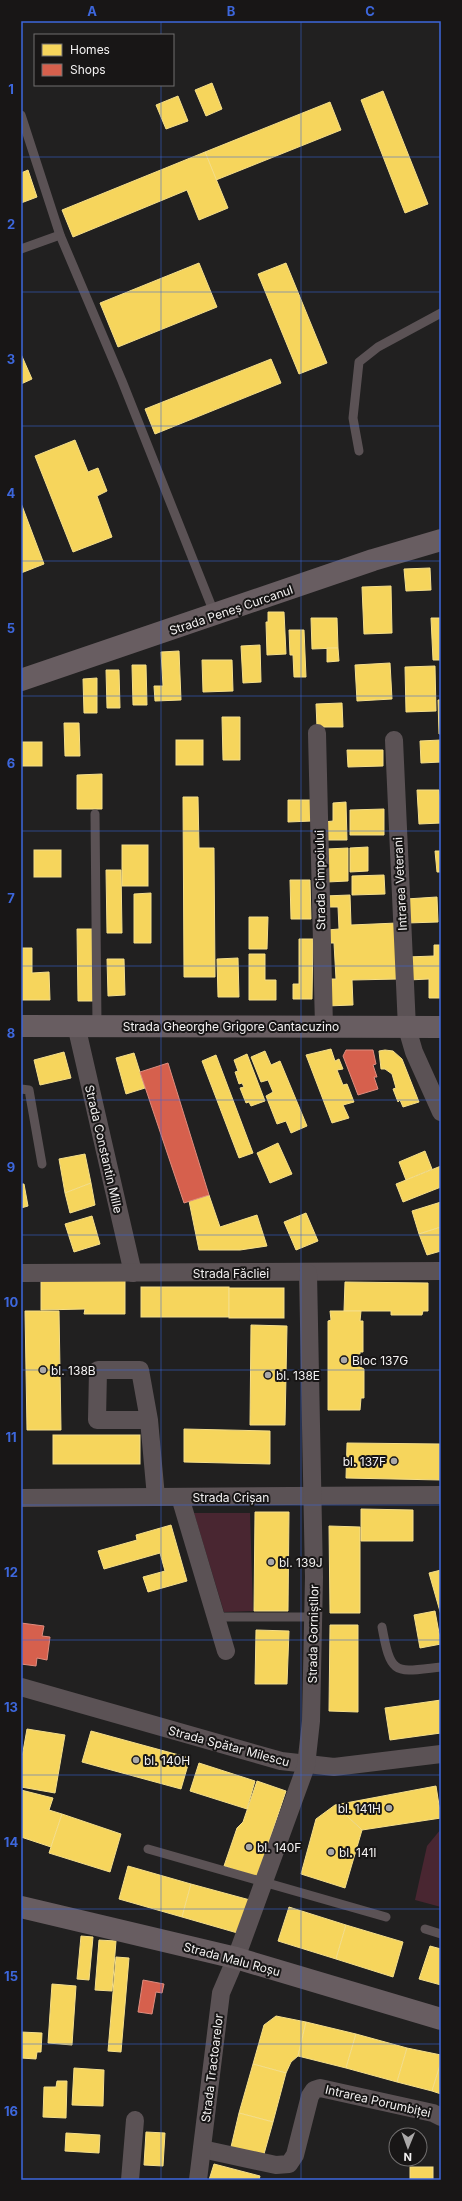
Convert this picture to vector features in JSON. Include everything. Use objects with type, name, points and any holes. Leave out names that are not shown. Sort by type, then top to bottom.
[{"type":"main road","name":"Strada Peneș Curcanul","points":[[21,680],[373,560],[441,541]]},
{"type":"main road","name":"Strada Gheorghe Grigore Cantacuzino","points":[[21,1026],[441,1027]]},
{"type":"main road","name":"Strada Malu Roșu","points":[[21,1906],[236,1958],[441,2019]]},
{"type":"street","name":"Strada Cimpoiului","points":[[317,733],[324,1027]]},
{"type":"street","name":"Intrarea Veterani","points":[[394,740],[407,1028],[414,1052],[441,1112]]},
{"type":"street","name":"Strada Constantin Mille","points":[[76,1025],[133,1273]]},
{"type":"street","name":"Strada Făcliei","points":[[21,1273],[308,1273],[441,1271]]},
{"type":"street","name":"Strada Gorniștilor","points":[[236,1958],[306,1766],[311,1721],[313,1617],[308,1273]]},
{"type":"street","points":[[149,1420],[156,1498]]},
{"type":"street","name":"Strada Crișan","points":[[21,1498],[441,1495]]},
{"type":"street","points":[[180,1497],[226,1651]]},
{"type":"street","name":"Strada Spătar Milescu","points":[[21,1687],[281,1762],[306,1766],[334,1767],[441,1754]]},
{"type":"street","name":"Strada Tractoarelor","points":[[198,2180],[221,1993],[236,1958]]},
{"type":"street","name":"Intrarea Porumbiței","points":[[202,2149],[276,2165],[289,2164],[295,2155],[310,2096],[314,2090],[320,2088],[433,2112],[441,2117]]},
{"type":"street","points":[[130,2180],[135,2120]]},
{"type":"lane","points":[[21,115],[60,235],[122,381],[215,615]]},
{"type":"lane","points":[[21,249],[60,235]]},
{"type":"lane","points":[[359,451],[353,418],[359,362],[378,347],[441,313]]},
{"type":"lane","points":[[95,814],[97,1025]]},
{"type":"lane","points":[[21,1089],[29,1090],[42,1164]]},
{"type":"lane","points":[[216,1617],[313,1617]]},
{"type":"lane","points":[[382,1627],[387,1655],[397,1668],[405,1671],[441,1667]]},
{"type":"lane","points":[[148,1849],[265,1881],[386,1917]]},
{"type":"lane","points":[[425,1929],[441,1934]]},
{"type":"shaded area","points":[[194,1513],[250,1513],[253,1611],[224,1612]]},
{"type":"shaded area","points":[[441,1829],[441,1907],[415,1900],[427,1846]]},
{"type":"building: Homes","points":[[212,83],[222,109],[206,116],[195,90]]},
{"type":"building: Homes","points":[[383,91],[428,204],[405,213],[361,100]]},
{"type":"building: Homes","points":[[178,96],[188,121],[166,129],[156,105]]},
{"type":"building: Homes","points":[[330,102],[341,130],[216,180],[205,152]]},
{"type":"building: Homes","points":[[205,152],[228,208],[199,220],[187,190],[73,237],[62,210]]},
{"type":"building: Homes","points":[[28,170],[37,197],[21,203],[21,173]]},
{"type":"building: Homes","points":[[199,263],[217,307],[118,347],[100,303]]},
{"type":"building: Homes","points":[[286,263],[327,363],[299,374],[258,274]]},
{"type":"building: Homes","points":[[21,354],[32,379],[21,384]]},
{"type":"building: Homes","points":[[271,359],[281,383],[155,434],[145,409]]},
{"type":"building: Homes","points":[[75,440],[88,472],[98,468],[107,491],[97,496],[112,537],[73,552],[35,456]]},
{"type":"building: Homes","points":[[21,503],[44,564],[21,573]]},
{"type":"building: Homes","points":[[430,568],[431,590],[406,591],[404,569]]},
{"type":"building: Homes","points":[[391,586],[392,633],[364,634],[362,587]]},
{"type":"building: Homes","points":[[268,612],[284,612],[286,654],[267,655],[266,622],[268,622]]},
{"type":"building: Homes","points":[[311,618],[337,618],[338,648],[312,649]]},
{"type":"building: Homes","points":[[431,618],[441,618],[441,660],[433,660]]},
{"type":"building: Homes","points":[[289,630],[304,630],[306,677],[294,677],[293,655],[290,655]]},
{"type":"building: Homes","points":[[260,645],[261,682],[243,683],[241,646]]},
{"type":"building: Homes","points":[[327,648],[338,648],[339,661],[327,662]]},
{"type":"building: Homes","points":[[179,651],[181,700],[155,701],[154,686],[163,686],[161,652]]},
{"type":"building: Homes","points":[[202,660],[232,660],[233,691],[203,692]]},
{"type":"building: Homes","points":[[390,663],[392,699],[357,701],[355,665]]},
{"type":"building: Homes","points":[[132,665],[146,665],[147,705],[133,705]]},
{"type":"building: Homes","points":[[435,666],[436,711],[406,712],[405,667]]},
{"type":"building: Homes","points":[[106,670],[119,670],[120,708],[107,708]]},
{"type":"building: Homes","points":[[97,678],[97,713],[84,713],[83,679]]},
{"type":"building: Homes","points":[[438,700],[441,700],[441,734],[439,734]]},
{"type":"building: Homes","points":[[342,703],[343,727],[317,727],[316,704]]},
{"type":"building: Homes","points":[[222,717],[240,717],[240,760],[223,760]]},
{"type":"building: Homes","points":[[64,723],[79,723],[80,756],[65,756]]},
{"type":"building: Homes","points":[[176,740],[203,740],[203,765],[176,765]]},
{"type":"building: Homes","points":[[441,740],[441,762],[421,763],[420,741]]},
{"type":"building: Homes","points":[[21,742],[42,742],[42,766],[21,766]]},
{"type":"building: Homes","points":[[347,750],[383,750],[383,766],[348,767]]},
{"type":"building: Homes","points":[[102,774],[102,809],[77,809],[77,775]]},
{"type":"building: Homes","points":[[417,790],[439,790],[441,823],[419,824]]},
{"type":"building: Homes","points":[[183,797],[198,797],[199,848],[214,848],[215,977],[184,977]]},
{"type":"building: Homes","points":[[288,800],[312,800],[312,821],[288,822]]},
{"type":"building: Homes","points":[[346,802],[347,840],[324,840],[324,822],[333,821],[333,803]]},
{"type":"building: Homes","points":[[384,809],[384,835],[350,835],[350,810]]},
{"type":"building: Homes","points":[[122,845],[148,845],[148,886],[122,886]]},
{"type":"building: Homes","points":[[368,847],[368,871],[350,872],[350,848]]},
{"type":"building: Homes","points":[[348,848],[348,881],[327,882],[327,849]]},
{"type":"building: Homes","points":[[34,850],[61,850],[61,877],[34,877]]},
{"type":"building: Homes","points":[[435,851],[441,851],[441,872],[437,872]]},
{"type":"building: Homes","points":[[106,870],[121,870],[122,933],[107,933]]},
{"type":"building: Homes","points":[[384,875],[385,894],[352,895],[352,876]]},
{"type":"building: Homes","points":[[290,880],[310,880],[311,919],[291,919]]},
{"type":"building: Homes","points":[[151,893],[151,943],[134,943],[134,894]]},
{"type":"building: Homes","points":[[350,895],[351,925],[397,923],[399,979],[352,980],[353,1005],[326,1006],[325,979],[336,979],[334,943],[327,943],[327,930],[339,929],[338,907],[324,907],[324,896]]},
{"type":"building: Homes","points":[[437,897],[438,922],[407,923],[406,899]]},
{"type":"building: Homes","points":[[249,917],[268,917],[267,949],[249,949]]},
{"type":"building: Homes","points":[[77,929],[92,929],[93,1001],[78,1001]]},
{"type":"building: Homes","points":[[299,939],[313,939],[312,999],[293,999],[293,984],[299,984]]},
{"type":"building: Homes","points":[[434,945],[441,945],[441,998],[429,998],[429,979],[408,980],[407,957],[434,956]]},
{"type":"building: Homes","points":[[21,948],[32,948],[32,973],[49,972],[50,1000],[21,1000]]},
{"type":"building: Homes","points":[[249,954],[265,954],[265,980],[276,980],[276,1000],[249,1000]]},
{"type":"building: Homes","points":[[238,958],[239,997],[218,997],[217,959]]},
{"type":"building: Homes","points":[[107,959],[124,959],[125,995],[108,996]]},
{"type":"building: Homes","points":[[331,1049],[335,1061],[339,1059],[343,1069],[337,1070],[343,1085],[347,1084],[354,1102],[343,1105],[349,1118],[332,1123],[306,1055]]},
{"type":"building: Homes","points":[[265,1051],[271,1065],[280,1061],[307,1126],[291,1133],[286,1121],[277,1124],[266,1096],[273,1092],[268,1080],[261,1082],[251,1057]]},
{"type":"building: Homes","points":[[379,1051],[393,1051],[402,1059],[419,1102],[403,1107],[400,1100],[398,1102],[393,1089],[396,1088],[392,1074],[385,1069],[381,1069]]},
{"type":"building: Homes","points":[[64,1052],[71,1078],[40,1085],[34,1060]]},
{"type":"building: Homes","points":[[134,1053],[145,1088],[126,1094],[116,1058]]},
{"type":"building: Homes","points":[[247,1054],[265,1101],[251,1106],[249,1102],[246,1103],[240,1088],[244,1087],[242,1083],[239,1084],[235,1072],[238,1071],[234,1060]]},
{"type":"building: Homes","points":[[216,1055],[253,1153],[239,1158],[202,1061]]},
{"type":"building: Homes","points":[[278,1143],[292,1174],[270,1183],[257,1153]]},
{"type":"building: Homes","points":[[425,1151],[432,1169],[406,1180],[399,1162]]},
{"type":"building: Homes","points":[[85,1154],[91,1183],[65,1193],[59,1159]]},
{"type":"building: Homes","points":[[441,1166],[441,1187],[403,1202],[396,1184]]},
{"type":"building: Homes","points":[[91,1183],[95,1205],[70,1213],[65,1193]]},
{"type":"building: Homes","points":[[21,1184],[24,1184],[28,1206],[21,1208]]},
{"type":"building: Homes","points":[[209,1195],[220,1227],[257,1215],[267,1246],[240,1250],[199,1250],[189,1201]]},
{"type":"building: Homes","points":[[441,1202],[441,1227],[419,1234],[412,1211]]},
{"type":"building: Homes","points":[[306,1213],[318,1241],[296,1250],[284,1222]]},
{"type":"building: Homes","points":[[92,1216],[100,1244],[74,1252],[65,1224]]},
{"type":"building: Homes","points":[[441,1227],[441,1251],[427,1255],[419,1234]]},
{"type":"building: Homes","points":[[125,1279],[125,1314],[84,1314],[85,1309],[41,1310],[41,1280]]},
{"type":"building: Homes","points":[[345,1282],[428,1283],[428,1311],[423,1311],[422,1315],[391,1315],[391,1311],[344,1311]]},
{"type":"building: Homes","points":[[141,1287],[229,1287],[229,1317],[141,1317]]},
{"type":"building: Homes","points":[[229,1288],[284,1288],[284,1318],[229,1318]]},
{"type":"building: Homes","name":"bl. 138B","points":[[25,1311],[59,1311],[61,1430],[27,1430]]},
{"type":"building: Homes","name":"Bloc 137G","points":[[330,1311],[361,1311],[360,1321],[363,1321],[363,1352],[360,1352],[360,1367],[364,1369],[364,1398],[361,1398],[360,1410],[328,1410],[328,1321],[331,1320]]},
{"type":"building: Homes","name":"bl. 138E","points":[[251,1325],[287,1326],[285,1425],[250,1425]]},
{"type":"building: Homes","points":[[184,1429],[270,1431],[270,1464],[184,1462]]},
{"type":"building: Homes","points":[[53,1435],[140,1435],[140,1464],[53,1464]]},
{"type":"building: Homes","name":"bl. 137F","points":[[347,1443],[441,1444],[441,1480],[346,1478]]},
{"type":"building: Homes","points":[[361,1509],[413,1510],[413,1541],[361,1541]]},
{"type":"building: Homes","name":"bl. 139J","points":[[255,1512],[289,1512],[288,1611],[254,1611]]},
{"type":"building: Homes","points":[[171,1525],[187,1581],[148,1592],[143,1577],[165,1571],[160,1553],[104,1569],[98,1551],[137,1540],[136,1535]]},
{"type":"building: Homes","points":[[329,1526],[360,1527],[360,1613],[330,1613]]},
{"type":"building: Homes","points":[[441,1570],[441,1615],[429,1573]]},
{"type":"building: Homes","points":[[435,1611],[441,1644],[420,1648],[414,1615]]},
{"type":"building: Homes","points":[[330,1625],[358,1625],[358,1712],[329,1711]]},
{"type":"building: Homes","points":[[256,1630],[289,1631],[287,1684],[255,1684]]},
{"type":"building: Homes","points":[[441,1700],[441,1733],[390,1740],[385,1708]]},
{"type":"building: Homes","points":[[27,1729],[65,1735],[55,1793],[21,1787],[21,1763]]},
{"type":"building: Homes","name":"bl. 140H","points":[[91,1731],[190,1758],[181,1789],[82,1762]]},
{"type":"building: Homes","points":[[199,1763],[255,1781],[247,1809],[190,1791]]},
{"type":"building: Homes","name":"bl. 140F","points":[[257,1781],[286,1791],[257,1877],[224,1866],[237,1828],[243,1822]]},
{"type":"building: Homes","name":"bl. 141H","points":[[436,1786],[441,1818],[362,1830],[335,1805]]},
{"type":"building: Homes","points":[[21,1790],[53,1798],[49,1810],[62,1814],[51,1847],[21,1837]]},
{"type":"building: Homes","name":"bl. 141I","points":[[335,1805],[362,1830],[345,1888],[301,1874],[316,1819]]},
{"type":"building: Homes","points":[[62,1814],[121,1834],[110,1872],[49,1853]]},
{"type":"building: Homes","points":[[128,1866],[191,1884],[182,1917],[119,1899]]},
{"type":"building: Homes","points":[[191,1884],[250,1900],[241,1934],[182,1917]]},
{"type":"building: Homes","points":[[289,1907],[346,1925],[336,1959],[278,1941]]},
{"type":"building: Homes","points":[[346,1925],[403,1942],[393,1977],[336,1959]]},
{"type":"building: Homes","points":[[81,1936],[93,1937],[89,1980],[77,1979]]},
{"type":"building: Homes","points":[[99,1940],[116,1941],[112,1991],[95,1990]]},
{"type":"building: Homes","points":[[430,1946],[441,1949],[441,1985],[419,1979]]},
{"type":"building: Homes","points":[[116,1957],[129,1958],[121,2052],[108,2051]]},
{"type":"building: Homes","points":[[52,1984],[76,1986],[72,2045],[48,2043]]},
{"type":"building: Homes","points":[[276,2016],[306,2022],[298,2056],[291,2062],[286,2073],[253,2064],[264,2025]]},
{"type":"building: Homes","points":[[306,2022],[356,2034],[346,2068],[298,2056]]},
{"type":"building: Homes","points":[[21,2032],[42,2033],[41,2052],[37,2052],[36,2059],[21,2058]]},
{"type":"building: Homes","points":[[356,2034],[407,2048],[397,2082],[346,2068]]},
{"type":"building: Homes","points":[[407,2048],[441,2055],[441,2062],[432,2091],[397,2082]]},
{"type":"building: Homes","points":[[441,2062],[441,2094],[432,2091]]},
{"type":"building: Homes","points":[[253,2064],[286,2073],[273,2122],[239,2113]]},
{"type":"building: Homes","points":[[74,2068],[104,2070],[103,2106],[72,2105]]},
{"type":"building: Homes","points":[[57,2081],[67,2081],[66,2118],[43,2117],[44,2087],[56,2087]]},
{"type":"building: Homes","points":[[239,2113],[273,2122],[264,2154],[231,2147]]},
{"type":"building: Homes","points":[[146,2132],[165,2133],[163,2166],[144,2165]]},
{"type":"building: Homes","points":[[66,2133],[100,2135],[99,2153],[65,2151]]},
{"type":"building: Homes","points":[[214,2164],[260,2176],[259,2180],[209,2180]]},
{"type":"building: Homes","points":[[410,2167],[433,2167],[433,2180],[410,2180]]},
{"type":"building: Shops","points":[[346,1050],[373,1050],[376,1064],[373,1065],[377,1077],[374,1077],[378,1089],[358,1095],[343,1056]]},
{"type":"building: Shops","points":[[168,1063],[209,1195],[184,1203],[140,1072]]},
{"type":"building: Shops","points":[[21,1623],[44,1626],[42,1636],[50,1637],[47,1660],[37,1658],[36,1666],[21,1664]]},
{"type":"building: Shops","points":[[143,1980],[164,1984],[162,1993],[156,1992],[152,2014],[138,2012]]},
{"type":"place","name":"Bloc 137G","points":[[344,1360]]},
{"type":"place","name":"bl. 138B","points":[[43,1370]]},
{"type":"place","name":"bl. 138E","points":[[268,1375]]},
{"type":"place","name":"bl. 137F","points":[[394,1461]]},
{"type":"place","name":"bl. 139J","points":[[271,1562]]},
{"type":"place","name":"bl. 140H","points":[[136,1760]]},
{"type":"place","name":"bl. 141H","points":[[389,1808]]},
{"type":"place","name":"bl. 140F","points":[[249,1847]]},
{"type":"place","name":"bl. 141I","points":[[331,1852]]}]
